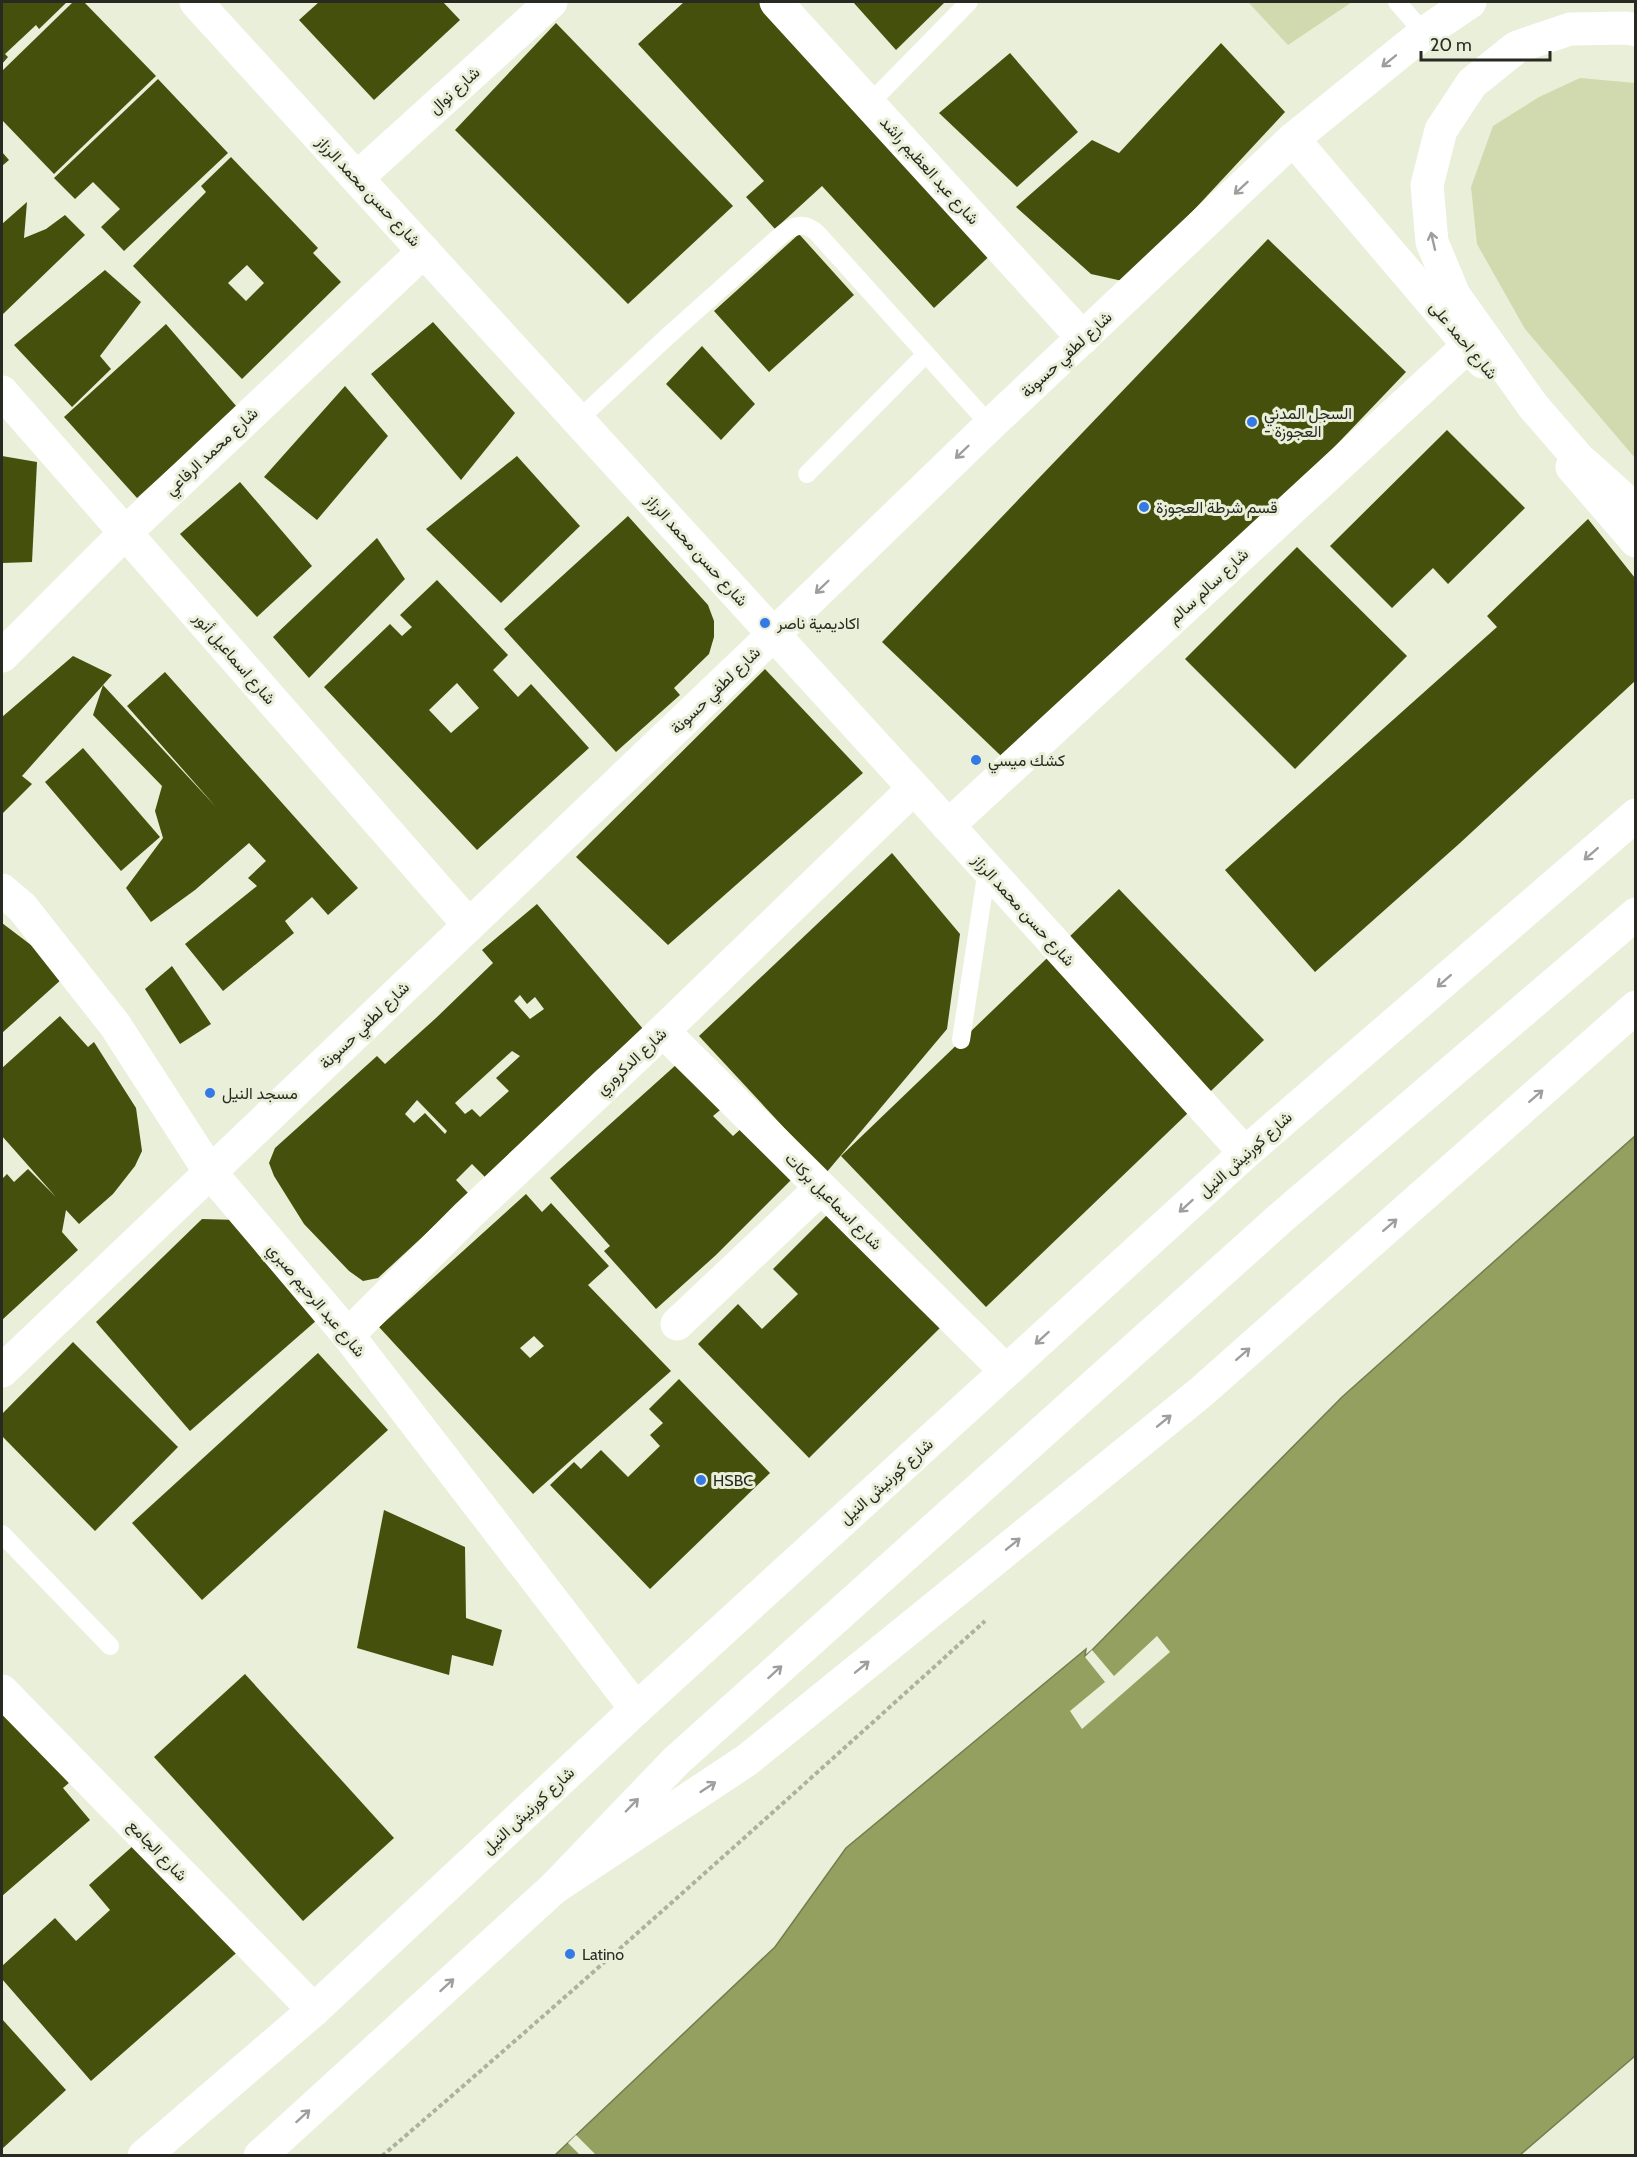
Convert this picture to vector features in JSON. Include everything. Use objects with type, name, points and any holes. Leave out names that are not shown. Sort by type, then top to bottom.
[{"type":"main road","name":"شارع حسن محمد الرزاز","points":[[196,2],[1245,1153]]},
{"type":"main road","name":"شارع نوال","points":[[357,178],[551,2]]},
{"type":"main road","name":"شارع عبد العظيم راشد","points":[[776,2],[1083,338]]},
{"type":"main road","name":"شارع لطفي حسونة","points":[[2,1371],[774,634],[990,424],[1293,139],[1424,33],[1470,2]]},
{"type":"main road","points":[[1635,30],[1627,28],[1570,29],[1517,47],[1472,83],[1441,130],[1427,185],[1432,242],[1454,295],[1533,406],[1578,458],[1635,510]]},
{"type":"main road","name":"شارع احمد على","points":[[1293,139],[1635,542]]},
{"type":"main road","name":"شارع محمد الرفاعي","points":[[2,656],[125,533],[424,251]]},
{"type":"main road","name":"شارع سالم سالم","points":[[948,826],[1469,345]]},
{"type":"main road","name":"شارع اسماعيل أنور","points":[[2,392],[469,925]]},
{"type":"main road","name":"شارع الدكروري","points":[[348,1335],[468,1215],[663,1031],[914,788]]},
{"type":"main road","name":"شارع كورنيش النيل","points":[[144,2156],[314,2010],[636,1709],[1245,1153],[1635,815]]},
{"type":"main road","name":"شارع عبد الرحيم صبري","points":[[2,890],[22,908],[115,1025],[210,1172],[348,1335],[636,1709]]},
{"type":"main road","points":[[260,2156],[554,1888],[649,1788],[694,1745],[1284,1215],[1635,914]]},
{"type":"main road","points":[[554,1888],[747,1760],[1200,1393],[1635,1007]]},
{"type":"main road","name":"شارع اسماعيل بركات","points":[[663,1031],[1006,1371]]},
{"type":"main road","points":[[677,1324],[821,1188]]},
{"type":"main road","name":"شارع الجامع","points":[[2,1691],[314,2010]]},
{"type":"lane","points":[[869,104],[969,2]]},
{"type":"lane","points":[[1397,2],[1424,33]]},
{"type":"lane","points":[[578,420],[780,236],[799,225],[813,229],[990,424]]},
{"type":"lane","points":[[807,474],[926,354]]},
{"type":"lane","points":[[961,1040],[987,869]]},
{"type":"lane","points":[[2,1534],[110,1646]]},
{"type":"path","points":[[382,2156],[693,1885],[986,1620]]},
{"type":"shaded area","points":[[1248,2],[1352,2],[1288,45]]},
{"type":"shaded area","points":[[1580,78],[1635,83],[1635,458],[1525,329],[1477,244],[1471,187],[1493,126],[1539,97]]},
{"type":"shaded area","points":[[1635,1136],[1635,2056],[1520,2155],[554,2156],[775,1947],[846,1848],[1086,1649],[1085,1656],[1092,1650],[1342,1397]]},
{"type":"pier","points":[[1157,1636],[1170,1652],[1082,1729],[1070,1711],[1105,1682],[1085,1657],[1092,1650],[1114,1676]]},
{"type":"pier","points":[[576,2135],[596,2155],[580,2155],[568,2143]]},
{"type":"building","points":[[2,2],[67,2],[39,29],[36,25],[5,54],[8,57],[2,64]]},
{"type":"building","points":[[73,2],[84,2],[156,76],[54,174],[2,120],[2,71]]},
{"type":"building","points":[[319,2],[443,2],[460,20],[374,100],[299,20]]},
{"type":"building","points":[[684,2],[771,2],[997,249],[934,308],[822,186],[775,229],[746,197],[764,181],[638,44]]},
{"type":"building","points":[[853,2],[945,2],[896,50]]},
{"type":"building","points":[[556,23],[733,206],[628,304],[455,130]]},
{"type":"building","points":[[1221,43],[1285,112],[1127,282],[1091,274],[1016,207],[1092,140],[1119,153]]},
{"type":"building","points":[[1010,53],[1078,132],[1017,187],[939,113]]},
{"type":"building","points":[[158,79],[228,153],[124,251],[101,227],[120,209],[93,182],[75,199],[54,178]]},
{"type":"building","points":[[2,152],[9,160],[2,166]]},
{"type":"building","points":[[231,157],[318,248],[313,253],[341,282],[242,379],[133,266],[206,192],[201,186]],"holes":[[[247,265],[264,283],[246,301],[228,283]]]},
{"type":"building","points":[[27,202],[24,238],[46,229],[65,215],[85,235],[2,315],[2,224]]},
{"type":"building","points":[[799,234],[854,295],[769,372],[714,311]]},
{"type":"building","name":"قسم شرطة العجوزة","points":[[1268,239],[1406,372],[1021,775],[882,642]]},
{"type":"building","points":[[105,270],[141,302],[100,356],[111,369],[72,407],[14,345]]},
{"type":"building","points":[[433,322],[515,413],[461,480],[371,374]]},
{"type":"building","points":[[166,324],[237,407],[137,498],[64,417]]},
{"type":"building","points":[[702,346],[755,404],[721,440],[666,384]]},
{"type":"building","points":[[345,386],[388,436],[317,520],[264,477]]},
{"type":"building","points":[[1447,430],[1525,508],[1448,584],[1433,568],[1392,608],[1330,546]]},
{"type":"building","points":[[2,456],[37,462],[32,562],[2,563]]},
{"type":"building","points":[[517,456],[580,526],[501,603],[426,529]]},
{"type":"building","points":[[240,482],[312,566],[257,617],[180,534]]},
{"type":"building","points":[[628,516],[708,605],[714,621],[714,637],[709,654],[674,688],[680,695],[616,752],[504,629]]},
{"type":"building","points":[[1588,519],[1635,578],[1635,681],[1460,843],[1315,972],[1225,870],[1497,627],[1487,616]]},
{"type":"building","points":[[377,538],[405,579],[309,678],[273,637]]},
{"type":"building","points":[[1297,547],[1407,656],[1295,769],[1185,659]]},
{"type":"building","points":[[437,580],[508,655],[493,670],[518,697],[531,684],[589,748],[477,850],[324,687],[390,624],[402,636],[412,627],[400,615]],"holes":[[[457,683],[479,708],[451,733],[429,710]]]},
{"type":"building","points":[[73,656],[112,675],[22,776],[32,784],[2,814],[2,717]]},
{"type":"building","points":[[765,669],[863,773],[668,945],[576,857]]},
{"type":"building","points":[[165,672],[358,888],[328,915],[312,897],[285,921],[294,933],[223,991],[185,944],[257,886],[248,878],[266,861],[249,843],[195,890],[151,922],[126,888],[163,838],[155,811],[162,786],[93,715],[103,685],[216,807],[127,706]]},
{"type":"building","points":[[83,748],[160,837],[121,871],[45,782]]},
{"type":"building","points":[[892,853],[960,934],[947,1029],[826,1173],[699,1036]]},
{"type":"building","points":[[1119,889],[1264,1040],[986,1307],[841,1156]]},
{"type":"building","points":[[537,904],[644,1030],[597,1070],[485,1177],[472,1164],[456,1180],[469,1194],[378,1278],[363,1281],[349,1271],[304,1224],[274,1176],[269,1163],[275,1148],[377,1056],[385,1064],[493,963],[482,950]],"holes":[[[520,995],[527,1004],[535,997],[544,1009],[530,1019],[514,1001]],[[512,1051],[520,1056],[496,1078],[509,1091],[480,1117],[472,1109],[465,1114],[455,1103]],[[417,1100],[447,1131],[445,1134],[425,1113],[414,1123],[405,1114]]]},
{"type":"building","points":[[2,923],[35,948],[63,978],[2,1033]]},
{"type":"building","points":[[172,966],[211,1024],[180,1044],[145,989]]},
{"type":"building","points":[[60,1016],[88,1047],[94,1042],[136,1108],[142,1151],[135,1166],[113,1194],[79,1224],[66,1210],[62,1232],[78,1250],[2,1320],[2,1179],[7,1174],[14,1182],[28,1169],[56,1197],[2,1136],[2,1068]]},
{"type":"building","points":[[677,1064],[725,1106],[713,1116],[733,1136],[744,1126],[792,1179],[716,1255],[656,1309],[604,1251],[610,1246],[550,1178]]},
{"type":"building","points":[[526,1194],[542,1212],[551,1203],[609,1266],[588,1285],[671,1371],[533,1494],[379,1327]],"holes":[[[534,1336],[544,1346],[530,1358],[520,1348]]]},
{"type":"building","points":[[835,1207],[947,1321],[809,1458],[698,1344],[738,1304],[762,1329],[798,1294],[773,1269]]},
{"type":"building","points":[[202,1219],[238,1220],[317,1320],[190,1431],[96,1322]]},
{"type":"building","points":[[73,1342],[178,1447],[95,1531],[2,1436],[2,1414]]},
{"type":"building","points":[[318,1353],[388,1430],[202,1600],[132,1523]]},
{"type":"building","points":[[679,1379],[770,1473],[650,1589],[550,1485],[574,1462],[581,1469],[601,1450],[628,1477],[660,1446],[650,1435],[663,1423],[649,1409]]},
{"type":"building","points":[[384,1510],[465,1547],[466,1618],[502,1630],[493,1666],[452,1655],[449,1675],[357,1648]]},
{"type":"building","points":[[245,1674],[394,1838],[303,1921],[154,1757]]},
{"type":"building","points":[[4,1714],[77,1776],[63,1788],[90,1820],[2,1896],[2,1716]]},
{"type":"building","points":[[143,1837],[242,1948],[91,2081],[2,1979],[2,1966],[55,1918],[76,1941],[110,1910],[89,1885]]},
{"type":"building","points":[[2,2019],[66,2090],[2,2149]]},
{"type":"place","name":"السجل المدني - العجوزة","points":[[1252,422]]},
{"type":"place","name":"قسم شرطة العجوزة","points":[[1144,507]]},
{"type":"place","name":"اكاديمية ناصر","points":[[765,623]]},
{"type":"place","name":"كشك ميسي","points":[[976,760]]},
{"type":"place","name":"مسجد النيل","points":[[210,1093]]},
{"type":"place","name":"HSBC","points":[[701,1480]]},
{"type":"place","name":"Latino","points":[[570,1954]]}]
